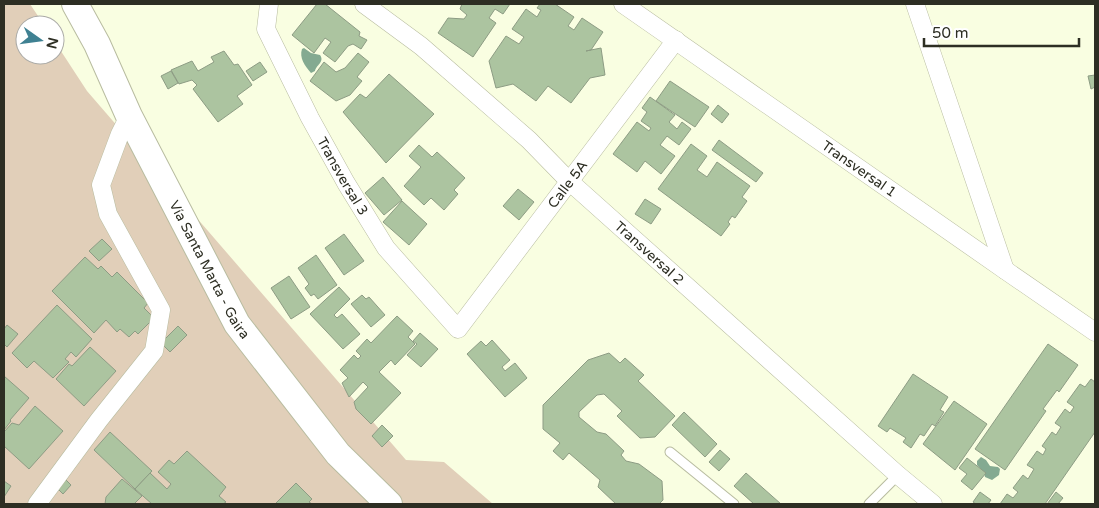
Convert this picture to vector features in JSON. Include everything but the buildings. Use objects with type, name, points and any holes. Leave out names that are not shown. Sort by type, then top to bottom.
[{"type":"main road","name":"Vía Santa Marta - Gaira","points":[[78,6],[129,116],[237,324],[338,454],[389,504]]},
{"type":"street","name":"Transversal 3","points":[[269,4],[266,29],[310,118],[346,183],[386,248],[458,329]]},
{"type":"street","name":"Transversal 2","points":[[364,4],[422,46],[529,140],[569,182],[933,504]]},
{"type":"street","name":"Transversal 1","points":[[623,4],[1095,332]]},
{"type":"street","points":[[915,4],[1005,270]]},
{"type":"street","name":"Calle 5A","points":[[458,329],[676,40]]},
{"type":"street","points":[[37,504],[99,420],[154,351],[161,310],[108,214],[101,185],[120,134],[129,116]]},
{"type":"lane","points":[[670,452],[734,504]]},
{"type":"lane","points":[[870,504],[898,475]]},
{"type":"shaded area","points":[[4,4],[30,4],[37,15],[15,15],[15,65],[65,65],[65,57],[87,91],[406,460],[444,462],[493,504],[4,504]]},
{"type":"shaded area","points":[[304,48],[321,57],[321,62],[315,71],[311,73],[302,59],[301,52]]},
{"type":"shaded area","points":[[981,457],[990,466],[1000,469],[999,475],[992,480],[985,477],[977,465],[977,461]]}]
